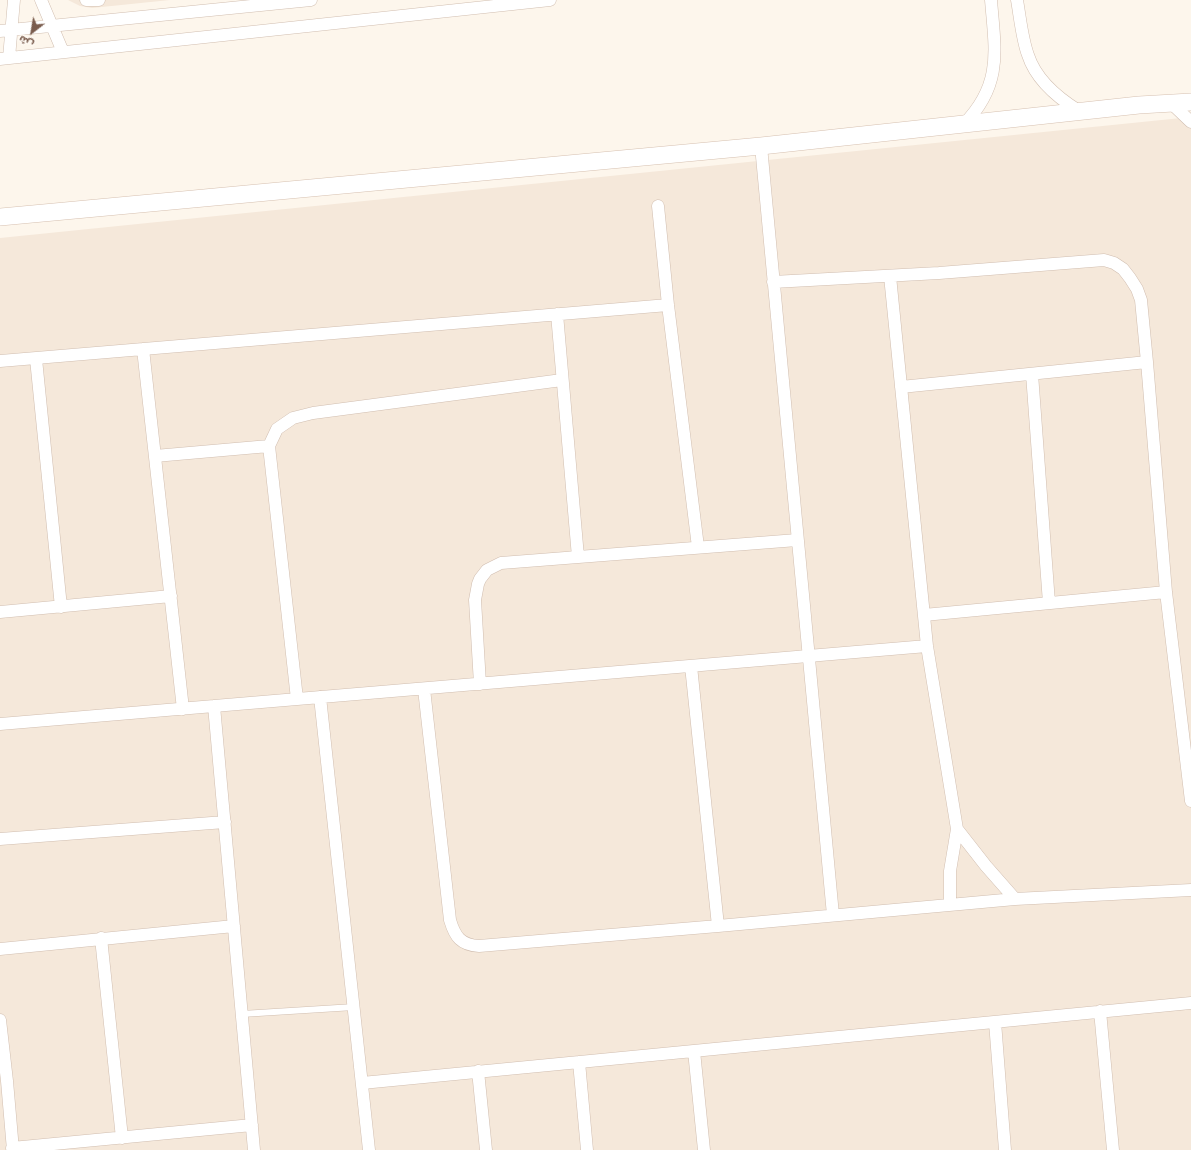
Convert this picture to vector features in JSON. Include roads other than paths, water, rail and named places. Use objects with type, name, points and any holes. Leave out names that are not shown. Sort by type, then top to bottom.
[{"type":"street","points":[[14,0],[6,30],[5,58],[550,0]]},
{"type":"street","points":[[41,0],[63,52]]},
{"type":"street","points":[[86,0],[99,0]]},
{"type":"street","points":[[6,30],[311,0]]},
{"type":"street","points":[[964,124],[981,104],[987,93],[993,72],[995,53],[991,0]]},
{"type":"street","points":[[1017,0],[1028,55],[1033,66],[1048,87],[1062,100],[1079,111]]},
{"type":"street","points":[[0,217],[760,146],[1079,111],[1191,102]]},
{"type":"street","points":[[1171,103],[1191,122]]},
{"type":"street","points":[[760,146],[833,915]]},
{"type":"street","points":[[658,206],[668,305],[698,548]]},
{"type":"street","points":[[773,282],[939,273],[1104,260],[1114,263],[1130,278],[1137,289],[1141,300],[1166,592],[1191,801]]},
{"type":"street","points":[[890,276],[927,646],[957,829],[950,871],[950,905]]},
{"type":"street","points":[[0,361],[668,305]]},
{"type":"street","points":[[557,314],[578,557]]},
{"type":"street","points":[[143,349],[183,709]]},
{"type":"street","points":[[36,358],[61,606]]},
{"type":"street","points":[[901,387],[1147,362]]},
{"type":"street","points":[[1032,374],[1049,603]]},
{"type":"street","points":[[298,699],[269,446],[277,429],[293,418],[312,413],[562,380]]},
{"type":"street","points":[[155,456],[269,446]]},
{"type":"street","points":[[480,684],[475,600],[478,584],[483,574],[491,567],[501,563],[797,540]]},
{"type":"street","points":[[924,615],[1166,592]]},
{"type":"street","points":[[0,612],[171,596]]},
{"type":"street","points":[[0,724],[927,646]]},
{"type":"street","points":[[691,666],[718,926]]},
{"type":"street","points":[[424,689],[450,920],[454,932],[461,941],[470,946],[718,926],[1015,899],[1191,890]]},
{"type":"street","points":[[320,697],[369,1150]]},
{"type":"street","points":[[214,706],[254,1150]]},
{"type":"street","points":[[0,839],[225,822]]},
{"type":"street","points":[[957,829],[986,866],[1015,899]]},
{"type":"street","points":[[0,949],[234,926]]},
{"type":"street","points":[[101,938],[122,1138]]},
{"type":"street","points":[[362,1083],[1191,1003]]},
{"type":"street","points":[[1100,1011],[1113,1150]]},
{"type":"street","points":[[0,1020],[4,1082],[12,1149],[252,1125]]},
{"type":"street","points":[[995,1022],[1005,1150]]},
{"type":"street","points":[[694,1051],[704,1150]]},
{"type":"street","points":[[579,1062],[588,1150]]},
{"type":"street","points":[[478,1072],[486,1150]]},
{"type":"lane","points":[[242,1014],[354,1007]]}]
